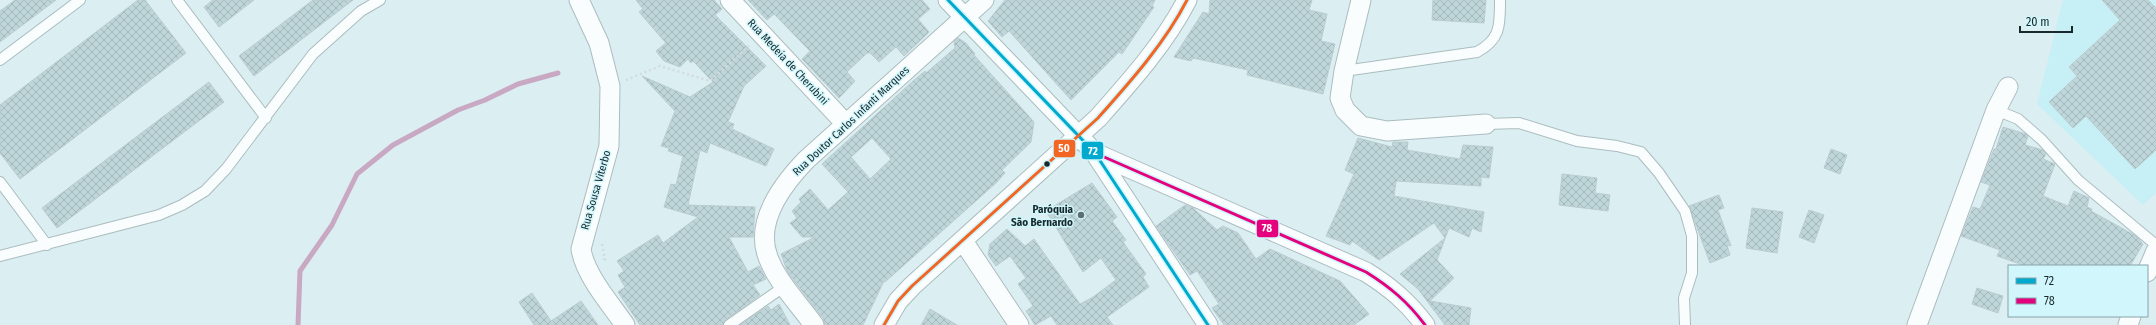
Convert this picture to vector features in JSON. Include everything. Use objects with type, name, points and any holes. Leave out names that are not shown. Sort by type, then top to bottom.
[{"type":"street","name":"Rua Sousa Viterbo","points":[[579,0],[599,43],[610,86],[609,146],[581,249],[583,260],[588,270],[625,325]]},
{"type":"street","name":"Rua Medeia de Cherubini","points":[[730,0],[845,123]]},
{"type":"street","points":[[948,0],[1095,153],[1208,325]]},
{"type":"street","name":"Rua Doutor Carlos Infanti Marques","points":[[814,325],[785,286],[768,257],[765,242],[772,207],[786,182],[806,160],[845,123],[984,0]]},
{"type":"street","points":[[884,325],[902,296],[929,269],[963,241],[1078,136],[1116,99],[1165,35],[1187,0]]},
{"type":"street","points":[[1361,0],[1344,71],[1340,98],[1345,110],[1361,126],[1387,131],[1486,124]]},
{"type":"street","points":[[1917,325],[1996,110],[2008,87]]},
{"type":"street","points":[[1095,153],[1366,272],[1392,288],[1409,303],[1425,325]]},
{"type":"street","points":[[963,241],[1019,325]]},
{"type":"street","points":[[2148,270],[2156,251]]},
{"type":"lane","points":[[0,60],[80,0]]},
{"type":"lane","points":[[177,0],[266,118]]},
{"type":"lane","points":[[0,256],[127,224],[182,205],[205,191],[226,169],[313,54],[361,12],[380,0]]},
{"type":"lane","points":[[1344,71],[1477,52],[1488,47],[1495,38],[1500,27],[1500,0]]},
{"type":"lane","points":[[1996,110],[2018,119],[2042,140],[2078,180],[2156,245]]},
{"type":"lane","points":[[1486,124],[1520,123],[1577,141],[1617,146],[1641,152],[1659,173],[1684,211],[1692,236],[1692,272],[1684,298],[1685,325]]},
{"type":"lane","points":[[0,182],[47,244]]},
{"type":"lane","points":[[729,325],[785,286]]},
{"type":"path","points":[[610,86],[660,66],[710,81],[761,34]]},
{"type":"shaded area","points":[[2063,0],[2156,0],[2156,193],[2143,205],[2037,104]]},
{"type":"building","points":[[15,0],[56,0],[0,42],[0,11]]},
{"type":"building","points":[[138,0],[145,0],[186,53],[20,179],[0,153],[0,105]]},
{"type":"building","points":[[213,0],[254,0],[219,27],[204,7]]},
{"type":"building","points":[[313,0],[353,0],[254,76],[239,56]]},
{"type":"building","points":[[636,0],[714,0],[722,9],[715,15],[766,66],[744,86],[728,122],[734,124],[732,129],[774,149],[766,166],[710,143],[707,153],[700,150],[688,205],[755,207],[753,237],[729,237],[748,272],[759,266],[766,279],[753,285],[760,295],[725,320],[723,325],[640,325],[618,292],[625,287],[618,275],[624,271],[617,261],[658,235],[663,243],[698,217],[664,207],[671,184],[676,185],[683,156],[668,151],[669,148],[661,146],[675,111],[642,76],[690,97],[713,82],[693,61],[691,63],[688,59],[680,67],[664,61],[656,51],[666,43],[639,12],[643,9]]},
{"type":"building","points":[[748,0],[922,0],[930,9],[918,19],[929,32],[904,56],[896,47],[879,62],[870,53],[867,53],[847,72],[855,81],[839,98],[802,59],[810,51],[774,14],[767,20]]},
{"type":"building","points":[[1005,0],[1155,0],[1152,6],[1154,7],[1122,54],[1119,52],[1071,100],[1009,31],[1002,37],[988,21]]},
{"type":"building","points":[[1210,0],[1312,0],[1309,10],[1327,14],[1321,41],[1335,44],[1323,94],[1247,75],[1248,70],[1193,58],[1191,61],[1174,57],[1203,12],[1209,14]]},
{"type":"building","points":[[1433,0],[1486,0],[1484,23],[1432,20]]},
{"type":"building","points":[[2102,0],[2148,0],[2156,8],[2156,150],[2135,169],[2086,116],[2073,128],[2049,102],[2077,76],[2069,67],[2120,20]]},
{"type":"building","points":[[958,38],[966,43],[975,54],[974,55],[1034,122],[1031,142],[1002,170],[1005,173],[996,183],[885,282],[884,281],[863,325],[825,325],[823,318],[788,273],[781,254],[815,237],[802,237],[790,223],[797,218],[792,211],[801,202],[799,199],[810,189],[828,210],[848,192],[822,164],[913,81],[925,71],[926,73],[955,48],[954,41]],"holes":[[[872,138],[891,159],[870,179],[851,157]]]},
{"type":"building","points":[[209,82],[224,102],[57,228],[42,208]]},
{"type":"building","points":[[2003,127],[2026,134],[2028,136],[2025,145],[2043,150],[2046,154],[2043,159],[2055,164],[2043,196],[2068,206],[2074,191],[2089,198],[2087,207],[2092,209],[2091,211],[2136,236],[2143,244],[2131,265],[2023,265],[1997,256],[2000,250],[1961,236],[1973,207],[1980,209],[1990,185],[1981,182],[1994,149],[1996,149]]},
{"type":"building","points":[[1358,138],[1392,147],[1393,142],[1408,142],[1407,150],[1460,159],[1463,145],[1493,147],[1489,178],[1481,177],[1481,186],[1396,181],[1394,196],[1484,212],[1481,232],[1472,228],[1469,237],[1449,228],[1437,260],[1454,278],[1430,301],[1471,308],[1469,325],[1445,325],[1418,289],[1400,274],[1445,238],[1434,223],[1379,260],[1352,241],[1350,245],[1326,236],[1354,174],[1345,170]]},
{"type":"building","points":[[1831,149],[1847,155],[1840,174],[1824,168]]},
{"type":"building","points":[[1562,174],[1597,178],[1595,193],[1610,195],[1608,211],[1559,205]]},
{"type":"building","points":[[1092,183],[1117,217],[1112,221],[1126,240],[1123,242],[1146,274],[1143,277],[1149,287],[1107,317],[1113,325],[1057,325],[1051,316],[1035,325],[1026,311],[1033,306],[1018,284],[1026,278],[1010,256],[996,266],[988,255],[990,244],[1007,229],[1025,246],[1034,239],[1080,304],[1093,297],[1116,280],[1101,258],[1083,272],[1046,211]]},
{"type":"building","points":[[1719,195],[1724,208],[1718,210],[1731,246],[1727,245],[1730,255],[1710,263],[1689,206]]},
{"type":"building","points":[[1185,205],[1193,208],[1217,230],[1223,226],[1238,233],[1256,259],[1270,249],[1340,281],[1369,314],[1354,325],[1224,325],[1212,308],[1219,304],[1197,271],[1190,275],[1156,226]]},
{"type":"building","points":[[1752,208],[1783,212],[1777,253],[1746,248]]},
{"type":"building","points":[[1809,210],[1824,215],[1814,243],[1799,237]]},
{"type":"building","points":[[1977,288],[2003,296],[1998,313],[1972,304]]},
{"type":"building","points":[[532,293],[551,321],[581,301],[598,325],[534,325],[519,302]]},
{"type":"building","points":[[779,304],[790,325],[740,325],[768,306],[771,310]]},
{"type":"building","points":[[930,309],[957,325],[921,325]]},
{"type":"waterway","points":[[298,325],[300,271],[332,225],[357,174],[393,145],[458,110],[485,100],[518,84],[558,73]]},
{"type":"transit line","name":"72","points":[[948,0],[1095,153],[1208,325]]},
{"type":"transit line","name":"50","points":[[884,325],[898,301],[912,286],[1098,118],[1158,47],[1187,0]]},
{"type":"transit line","name":"78","points":[[1095,153],[1366,272],[1383,283],[1398,296],[1412,309],[1425,325]]},
{"type":"place","name":"Paróquia São Bernardo","points":[[1081,215]]}]
